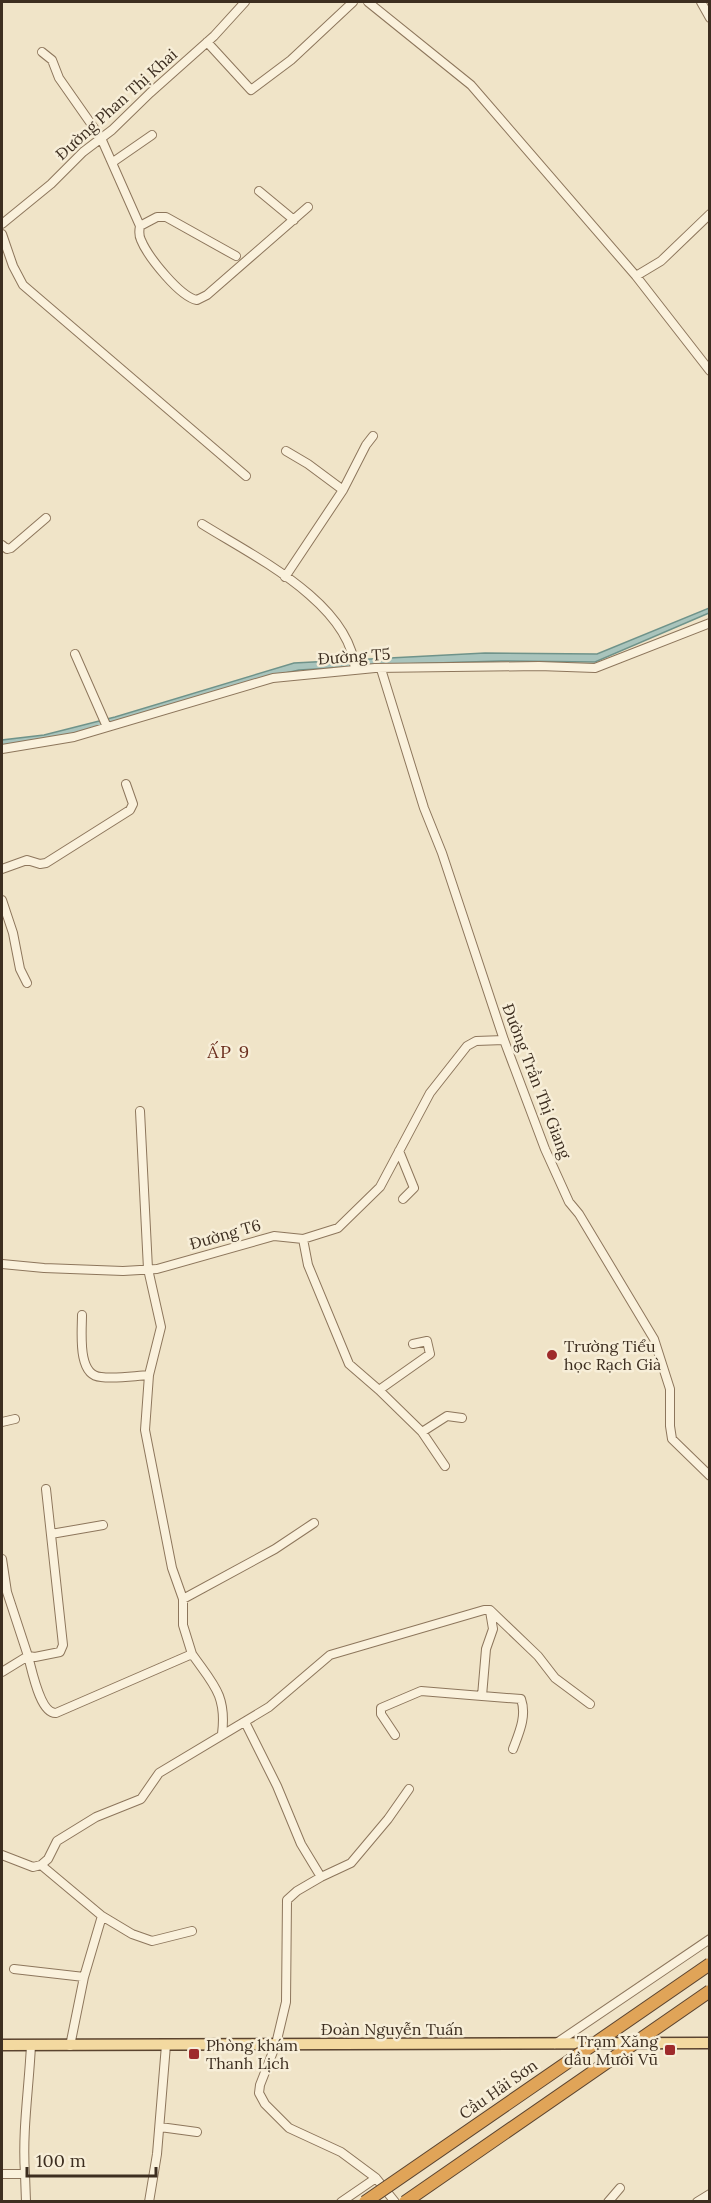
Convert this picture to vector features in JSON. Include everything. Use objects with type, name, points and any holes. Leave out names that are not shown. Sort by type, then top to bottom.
[{"type":"highway","name":"Cầu Hải Sơn","points":[[365,2202],[710,1964]]},
{"type":"highway","points":[[405,2202],[710,1991]]},
{"type":"main road","name":"Đoàn Nguyễn Tuấn","points":[[2,2045],[710,2043]]},
{"type":"street","name":"Đường Phan Thị Khai","points":[[2,224],[51,184],[83,152],[207,42],[245,2]]},
{"type":"street","points":[[207,42],[251,90],[291,60],[353,2]]},
{"type":"street","points":[[368,2],[471,85],[636,276],[710,371]]},
{"type":"street","points":[[701,2],[710,18]]},
{"type":"street","points":[[42,52],[52,60],[59,78],[101,138],[140,226],[141,240],[152,258],[187,296],[197,300],[218,286],[308,207]]},
{"type":"street","points":[[113,162],[152,135]]},
{"type":"street","points":[[259,191],[294,220]]},
{"type":"street","points":[[636,276],[661,261],[710,214]]},
{"type":"street","points":[[140,226],[157,217],[166,217],[236,256]]},
{"type":"street","points":[[2,234],[13,266],[23,285],[246,476]]},
{"type":"street","points":[[285,577],[343,490],[373,436]]},
{"type":"street","points":[[286,451],[343,490]]},
{"type":"street","points":[[2,545],[6,549],[11,548],[46,518]]},
{"type":"street","points":[[202,524],[285,577],[321,604],[333,618],[350,647],[355,669]]},
{"type":"street","name":"Đường T5","points":[[2,749],[74,737],[273,678],[375,668],[539,666],[595,668],[710,622]]},
{"type":"street","points":[[75,654],[107,727]]},
{"type":"street","name":"Đường Trần Thị Giang","points":[[381,669],[424,808],[442,853],[504,1040],[545,1149],[569,1202],[609,1263],[654,1339],[670,1389],[672,1439],[710,1476]]},
{"type":"street","points":[[2,869],[27,860],[39,864],[46,863],[130,810],[133,804],[126,784]]},
{"type":"street","points":[[2,900],[13,933],[20,969],[27,983]]},
{"type":"street","name":"Đường T6","points":[[2,1264],[123,1271],[157,1269],[274,1236],[303,1239],[338,1228],[380,1187],[430,1093],[467,1046],[476,1041],[504,1040]]},
{"type":"street","points":[[140,1111],[148,1269],[160,1327],[149,1375],[145,1430],[172,1569],[183,1599],[183,1625],[192,1654],[220,1695],[223,1716],[222,1734]]},
{"type":"street","points":[[399,1151],[414,1188],[403,1199]]},
{"type":"street","points":[[303,1239],[308,1265],[345,1357],[422,1432],[445,1466]]},
{"type":"street","points":[[82,1315],[84,1362],[91,1374],[99,1378],[149,1375]]},
{"type":"street","points":[[379,1390],[430,1354],[427,1341],[413,1344]]},
{"type":"street","points":[[422,1432],[447,1416],[462,1418]]},
{"type":"street","points":[[2,1422],[15,1419]]},
{"type":"street","points":[[2,1672],[28,1656],[52,1655],[60,1652],[63,1645],[46,1489]]},
{"type":"street","points":[[183,1599],[275,1549],[314,1523]]},
{"type":"street","points":[[51,1534],[103,1525]]},
{"type":"street","points":[[2,1563],[7,1592],[43,1702],[52,1714],[192,1654]]},
{"type":"street","points":[[2,1855],[33,1867],[42,1865],[48,1859],[57,1841],[96,1816],[141,1799],[159,1773],[269,1707],[330,1655],[484,1610],[490,1610],[538,1656],[555,1678],[590,1704]]},
{"type":"street","points":[[482,1696],[486,1649],[493,1629],[490,1610]]},
{"type":"street","points":[[395,1735],[381,1714],[381,1707],[421,1691],[521,1700],[524,1707],[523,1719],[513,1749]]},
{"type":"street","points":[[245,1722],[277,1786],[301,1844],[321,1877]]},
{"type":"street","points":[[395,2202],[376,2178],[341,2152],[289,2128],[259,2093],[276,2044],[288,1990],[286,1902],[297,1891],[351,1863],[388,1819],[409,1789]]},
{"type":"street","points":[[42,1865],[102,1916],[132,1934],[152,1941],[192,1931]]},
{"type":"street","points":[[70,2046],[84,1977],[102,1916]]},
{"type":"street","points":[[554,2044],[710,1939]]},
{"type":"street","points":[[14,1969],[84,1977]]},
{"type":"street","points":[[26,2202],[23,2147],[32,2045]]},
{"type":"street","points":[[149,2202],[160,2127],[166,2045]]},
{"type":"street","points":[[160,2127],[197,2132]]},
{"type":"street","points":[[2,2174],[25,2174]]},
{"type":"street","points":[[341,2202],[376,2178]]},
{"type":"street","points":[[608,2202],[620,2188]]},
{"type":"street","points":[[697,2202],[710,2194]]},
{"type":"water","points":[[709,608],[709,613],[595,662],[501,661],[299,670],[267,677],[67,736],[2,746],[2,740],[44,735],[115,717],[294,663],[485,653],[597,654]]},
{"type":"place","name":"Trường Tiểu học Rạch Già","points":[[552,1355]]},
{"type":"place","name":"Trạm Xăng dầu Mười Vũ","points":[[670,2050]]},
{"type":"place","name":"Phòng khám Thanh Lịch","points":[[194,2054]]},
{"type":"district","name":"ẤP 9","points":[[229,1051]]}]
